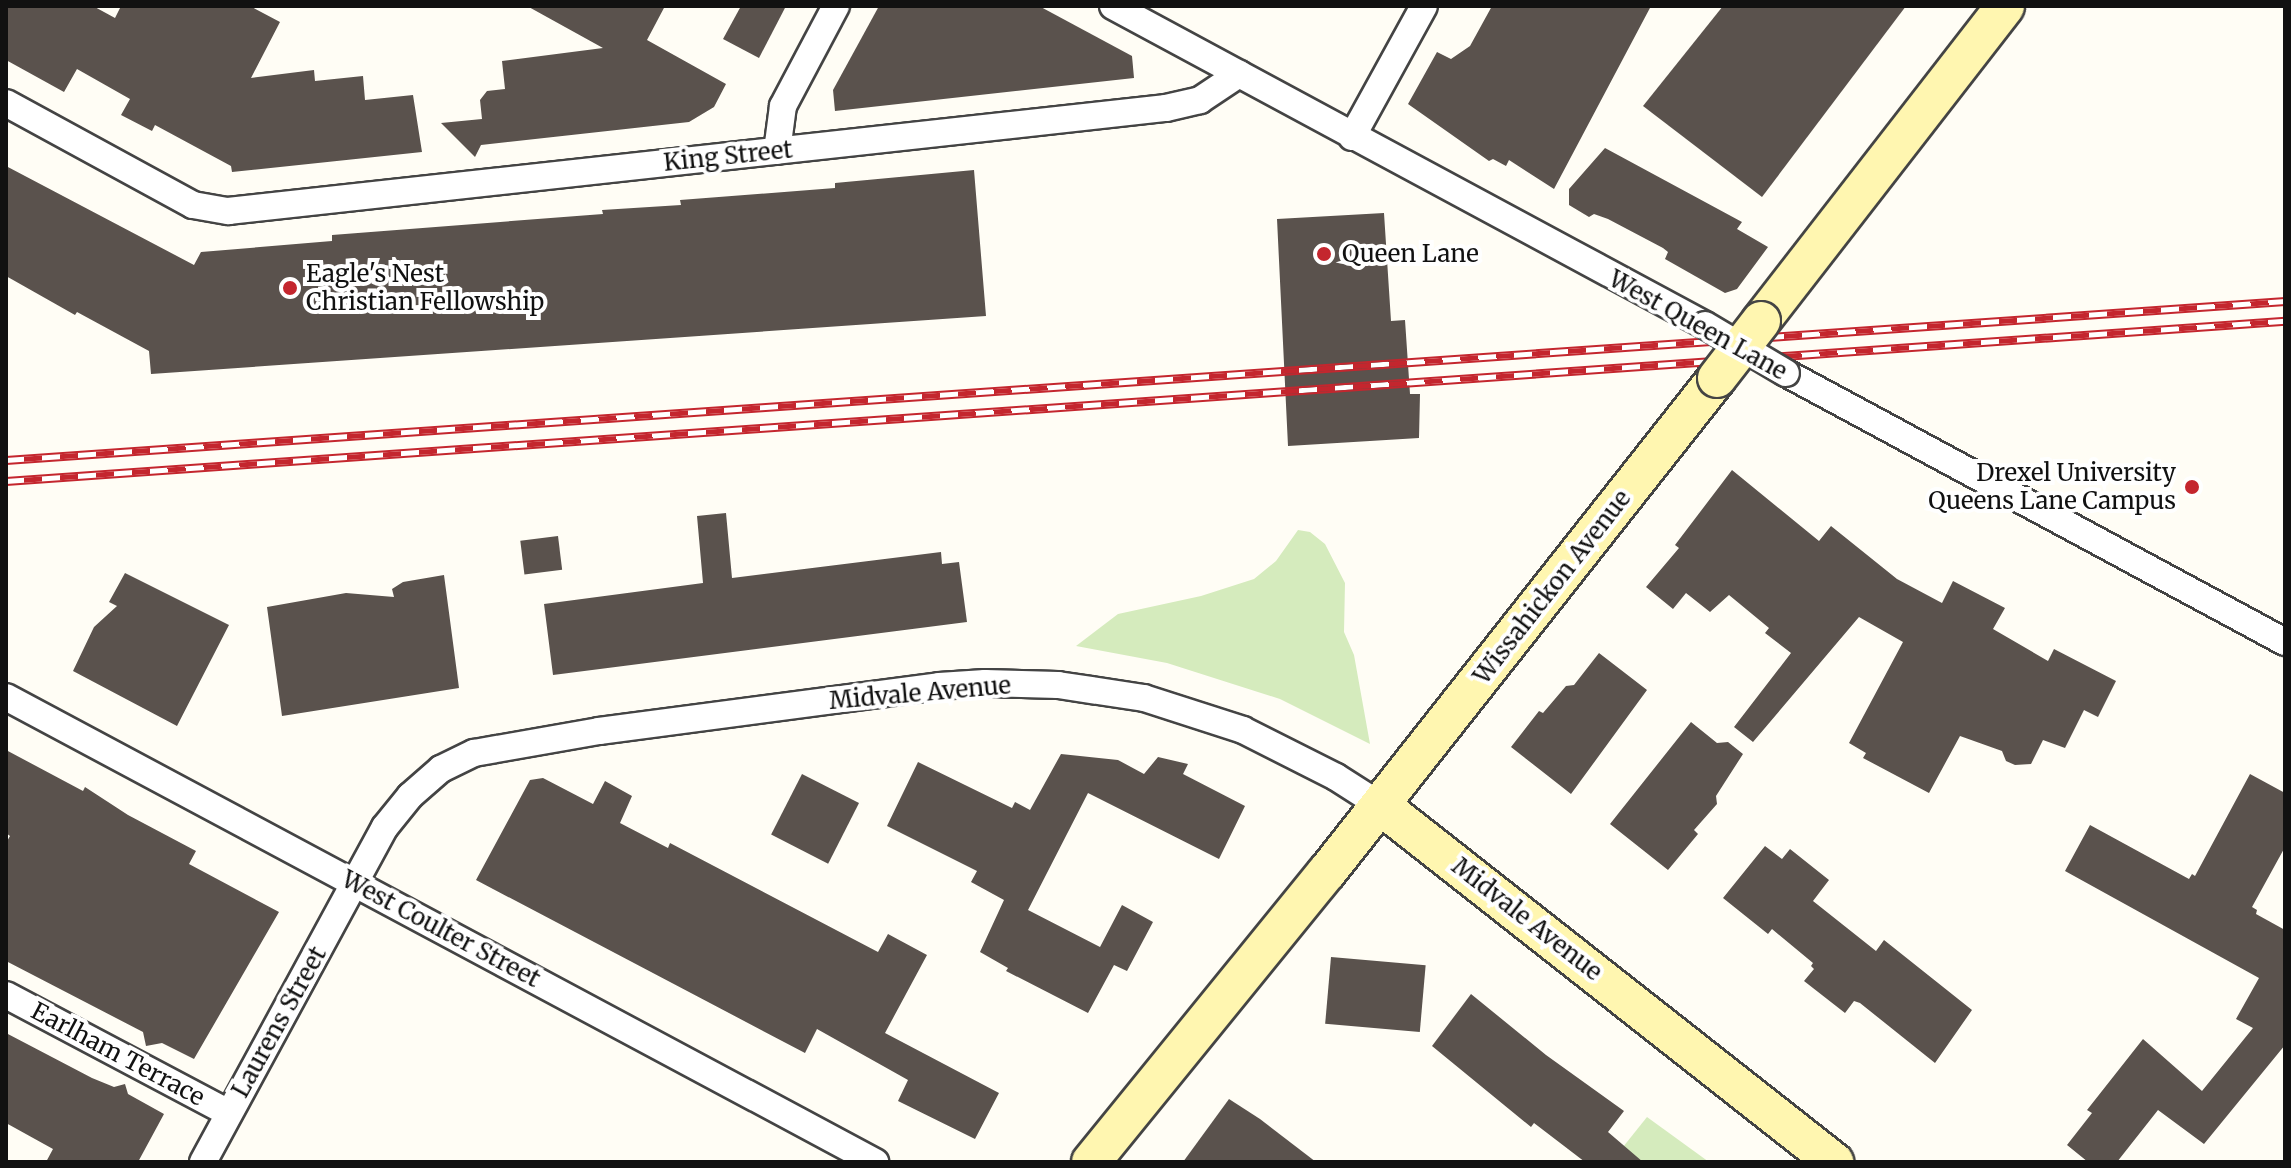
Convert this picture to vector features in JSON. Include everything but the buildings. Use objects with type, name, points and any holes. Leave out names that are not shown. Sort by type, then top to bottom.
[{"type":"street","points":[[777,151],[783,106],[836,6]]},
{"type":"street","name":"West Queen Lane","points":[[1113,6],[1705,325],[1752,334],[1786,373],[2285,642]]},
{"type":"street","points":[[1352,137],[1424,6]]},
{"type":"street","name":"Wissahickon Avenue","points":[[1091,1162],[1380,805],[1752,334],[2005,6]]},
{"type":"street","name":"King Street","points":[[6,103],[209,211],[1166,108],[1200,100],[1239,74]]},
{"type":"street","name":"Midvale Avenue","points":[[356,883],[385,827],[410,796],[441,769],[474,753],[599,731],[961,684],[1058,685],[1144,698],[1190,710],[1290,752],[1380,805],[1834,1162]]},
{"type":"street","name":"West Coulter Street","points":[[6,697],[875,1162]]},
{"type":"street","name":"Laurens Street","points":[[203,1162],[356,883]]},
{"type":"street","name":"Earlham Terrace","points":[[6,995],[229,1113]]},
{"type":"green space","points":[[1298,530],[1310,532],[1325,544],[1345,583],[1344,632],[1354,655],[1370,744],[1280,699],[1167,663],[1076,646],[1118,614],[1201,596],[1254,579],[1276,561]]},
{"type":"green space","points":[[1647,1117],[1709,1162],[1611,1162]]},
{"type":"railway","points":[[6,460],[2285,301]]},
{"type":"railway","points":[[6,481],[2285,321]]},
{"type":"place","name":"Queen Lane","points":[[1324,254]]},
{"type":"place","name":"Eagle's Nest Christian Fellowship","points":[[290,288]]},
{"type":"place","name":"Drexel University Queens Lane Campus","points":[[2192,487]]}]
